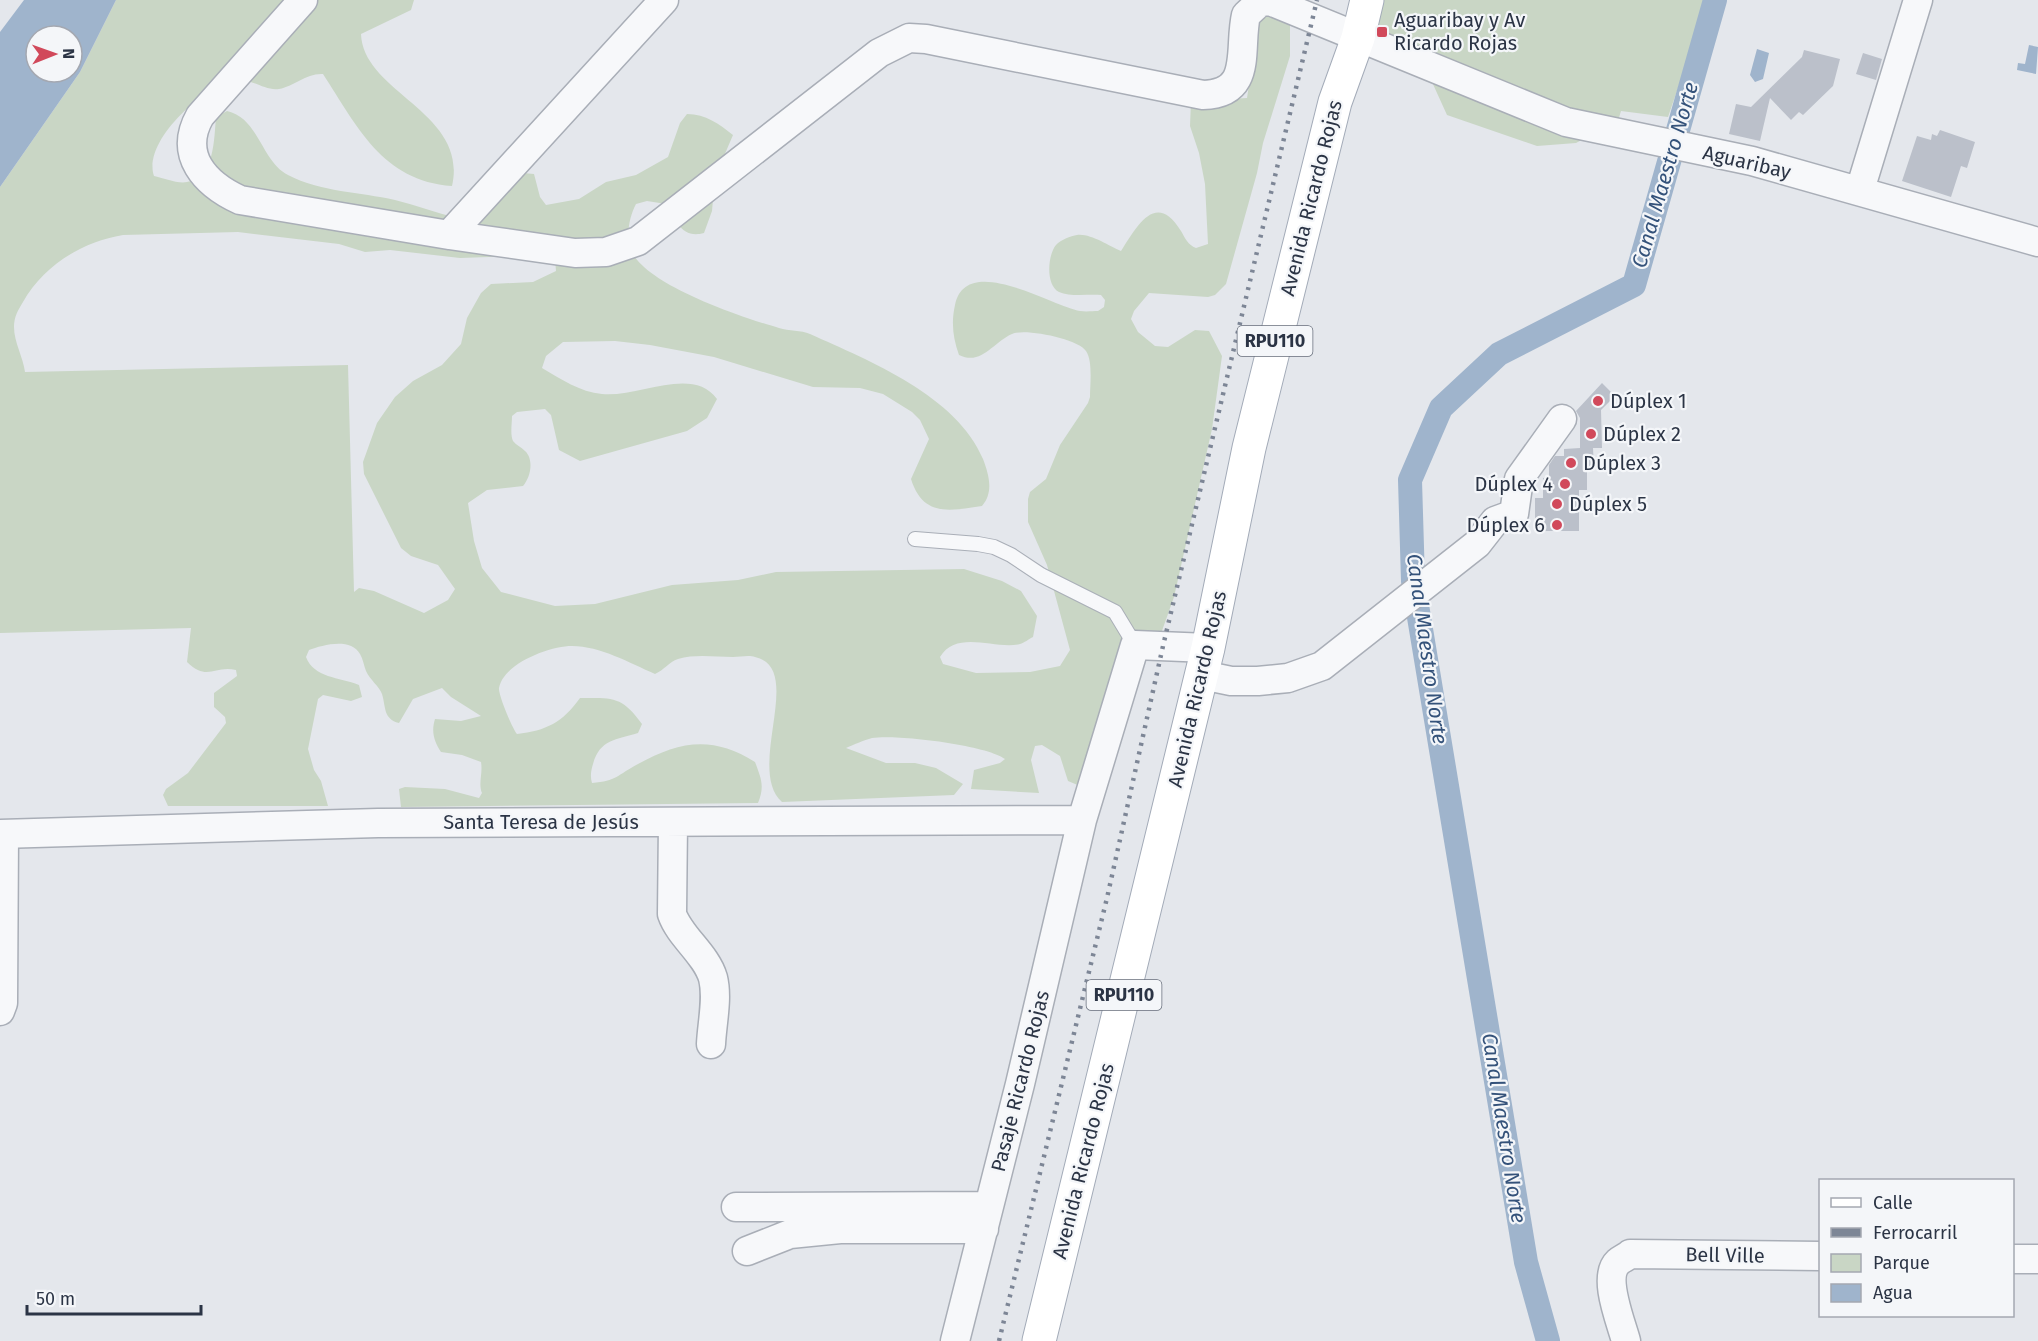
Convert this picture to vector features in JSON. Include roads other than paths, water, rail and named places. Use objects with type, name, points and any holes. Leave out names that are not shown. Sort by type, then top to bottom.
[{"type":"main road","name":"RPU110","points":[[1358,38],[1367,0]]},
{"type":"main road","name":"Avenida Ricardo Rojas","points":[[1039,1341],[1205,662],[1249,448],[1335,102],[1358,38]]},
{"type":"street","name":"Aguaribay","points":[[303,0],[200,116],[193,129],[192,147],[196,165],[219,190],[240,200],[574,253],[620,249],[639,240],[879,54],[909,38],[926,39],[1203,95],[1225,92],[1237,80],[1241,69],[1246,15],[1260,2],[1281,3],[1358,38],[1566,122],[1752,161],[2038,242]]},
{"type":"street","points":[[449,234],[664,0]]},
{"type":"street","points":[[1860,190],[1918,0]]},
{"type":"street","points":[[1135,645],[1205,662],[1231,681],[1288,678],[1322,666],[1477,544],[1492,547],[1504,541],[1513,528],[1519,479],[1562,419]]},
{"type":"street","name":"Pasaje Ricardo Rojas","points":[[955,1341],[1082,820],[1135,645]]},
{"type":"street","name":"Santa Teresa de Jesús","points":[[2,834],[378,823],[1082,820]]},
{"type":"street","points":[[673,822],[672,914],[676,924],[712,976],[715,993],[711,1044]]},
{"type":"street","points":[[0,1011],[3,1003],[2,834]]},
{"type":"street","points":[[736,1207],[987,1217]]},
{"type":"street","points":[[747,1251],[790,1234],[987,1217]]},
{"type":"street","name":"Bell Ville","points":[[1626,1341],[1611,1285],[1611,1272],[1618,1262],[1630,1254],[1819,1256]]},
{"type":"street","points":[[2014,1259],[2038,1259]]},
{"type":"lane","points":[[915,539],[978,544],[994,547],[1011,555],[1041,575],[1115,612],[1135,645]]},
{"type":"water","points":[[24,0],[116,0],[84,64],[84,24],[24,24],[24,84],[72,84],[0,187],[0,32]]},
{"type":"water","points":[[2029,45],[2038,47],[2036,74],[2017,70],[2018,63],[2025,64]]},
{"type":"water","points":[[1757,49],[1769,53],[1763,79],[1755,82],[1750,75]]},
{"type":"waterway","name":"Canal Maestro Norte","points":[[1548,1341],[1526,1262],[1413,581],[1410,480],[1441,408],[1499,354],[1634,285],[1715,0]]},
{"type":"railway","points":[[999,1341],[1107,898],[1163,646],[1317,0]]},
{"type":"place","name":"Aguaribay y Av Ricardo Rojas","points":[[1382,32]]},
{"type":"place","name":"Dúplex 1","points":[[1598,401]]},
{"type":"place","name":"Dúplex 2","points":[[1591,434]]},
{"type":"place","name":"Dúplex 3","points":[[1571,463]]},
{"type":"place","name":"Dúplex 4","points":[[1565,484]]},
{"type":"place","name":"Dúplex 5","points":[[1557,504]]},
{"type":"place","name":"Dúplex 6","points":[[1557,525]]}]
